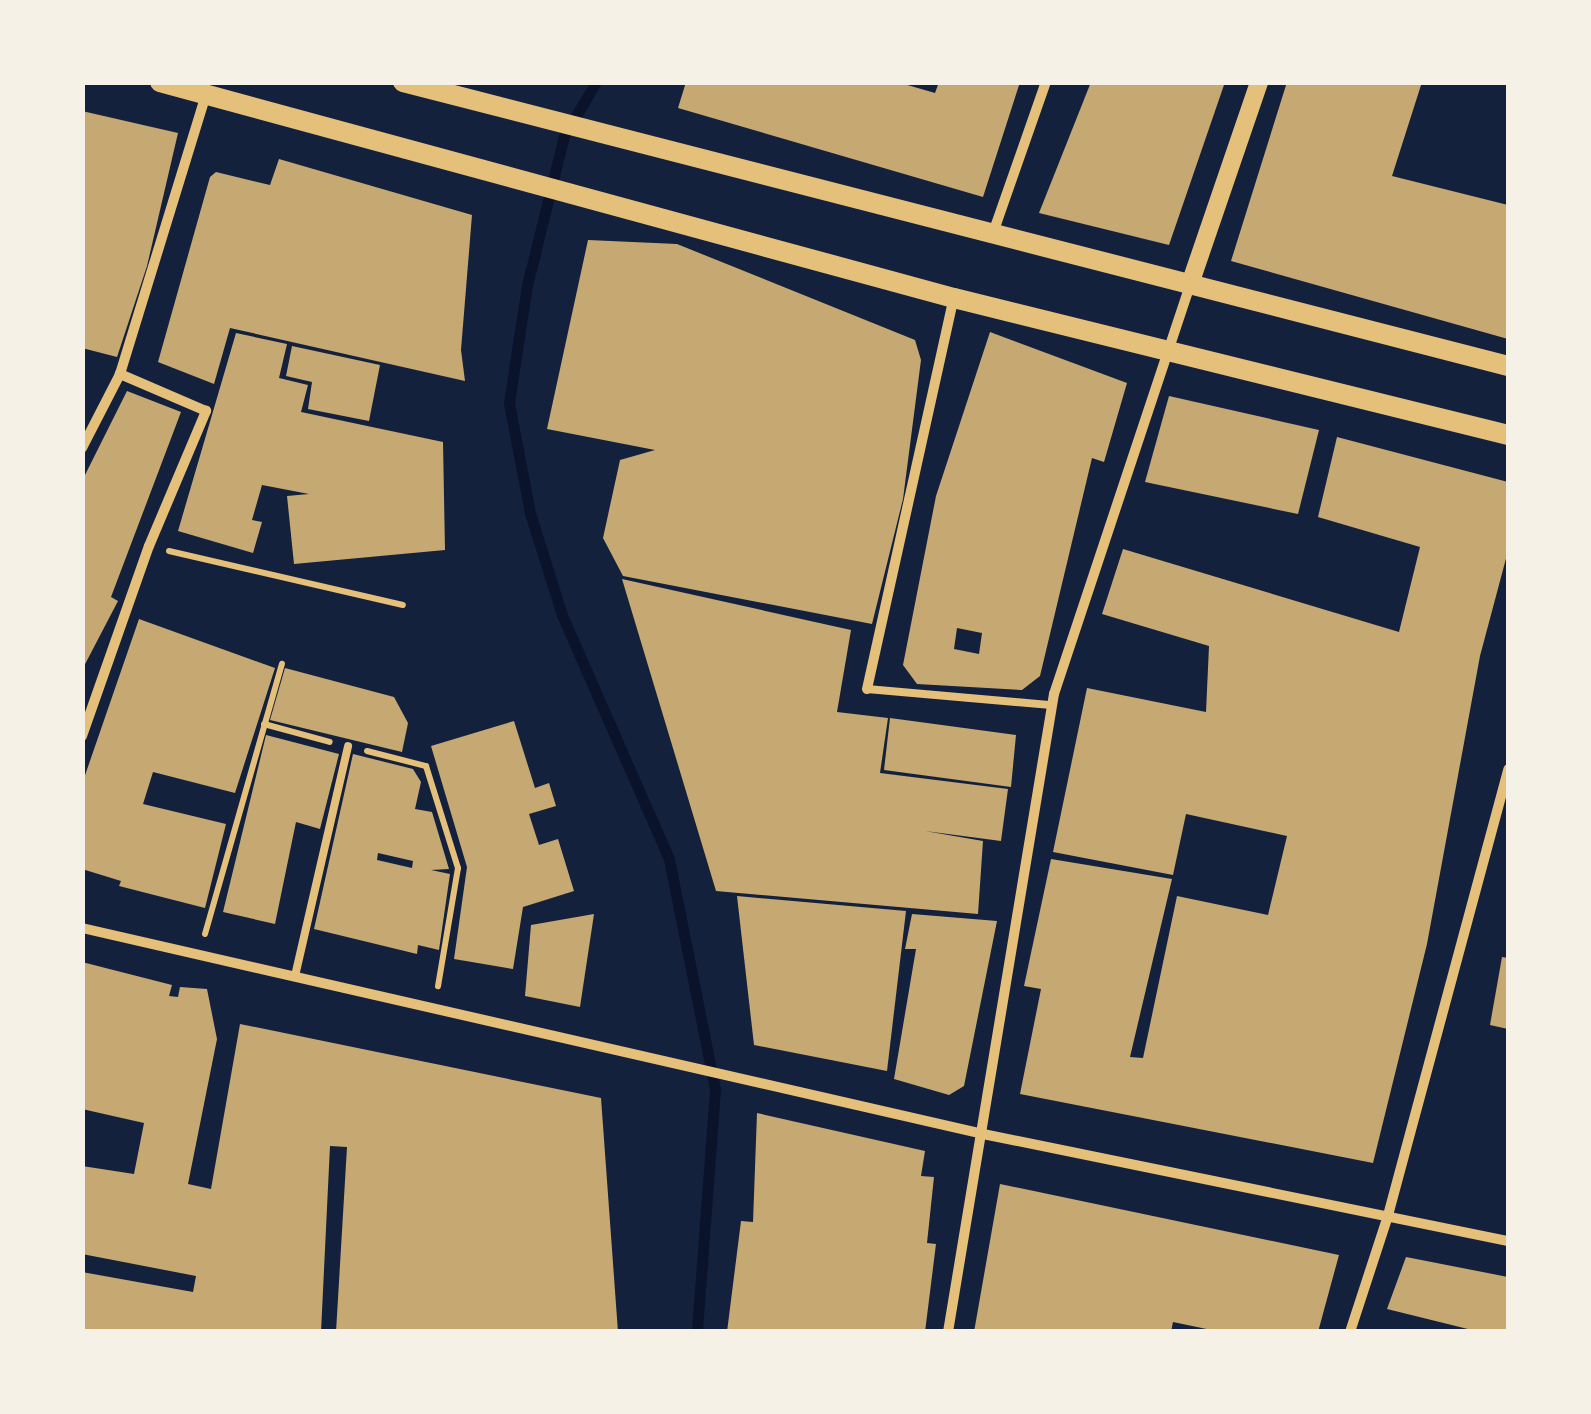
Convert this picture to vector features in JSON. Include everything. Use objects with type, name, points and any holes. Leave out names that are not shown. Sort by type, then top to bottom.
[{"type":"main road","points":[[160,82],[954,298],[1508,434]]},
{"type":"main road","points":[[403,82],[1508,366]]},
{"type":"street","points":[[993,234],[1046,82]]},
{"type":"street","points":[[948,1332],[1052,705],[1167,348],[1259,82]]},
{"type":"street","points":[[82,448],[120,374],[206,94]]},
{"type":"street","points":[[867,689],[954,298]]},
{"type":"street","points":[[82,736],[149,546],[206,410],[120,374]]},
{"type":"street","points":[[1350,1332],[1387,1219],[1508,769]]},
{"type":"street","points":[[82,928],[983,1134],[1508,1241]]},
{"type":"lane","points":[[867,689],[1052,705]]},
{"type":"lane","points":[[295,976],[348,746]]},
{"type":"path","points":[[149,546],[403,606]]},
{"type":"path","points":[[199,954],[282,664]]},
{"type":"path","points":[[426,766],[458,868],[434,1008]]},
{"type":"building","points":[[686,82],[897,82],[935,93],[939,82],[1020,82],[983,197],[678,108]]},
{"type":"building","points":[[1091,82],[1225,82],[1169,245],[1039,213]]},
{"type":"building","points":[[1287,82],[1422,82],[1392,176],[1508,205],[1508,339],[1231,261]]},
{"type":"building","points":[[82,111],[178,133],[147,266],[117,357],[82,348]]},
{"type":"building","points":[[279,159],[472,215],[461,350],[465,381],[230,328],[214,384],[158,362],[210,177],[216,172],[270,185]]},
{"type":"building","points":[[588,240],[677,244],[915,340],[921,360],[903,499],[872,624],[623,576],[603,538],[620,460],[655,450],[547,429]]},
{"type":"building","points":[[990,332],[1127,383],[1104,462],[1092,458],[1040,676],[1022,690],[917,684],[903,665],[936,496]],"holes":[[[957,628],[982,633],[979,654],[954,649]]]},
{"type":"building","points":[[236,333],[287,344],[279,378],[308,385],[301,412],[443,442],[445,550],[294,564],[287,496],[309,494],[262,485],[252,520],[262,522],[253,553],[178,531]]},
{"type":"building","points":[[292,346],[380,365],[369,421],[308,409],[312,382],[286,376]]},
{"type":"building","points":[[127,391],[181,412],[111,597],[118,601],[82,670],[82,481]]},
{"type":"building","points":[[1169,396],[1319,430],[1298,514],[1145,482]]},
{"type":"building","points":[[1337,437],[1508,482],[1508,551],[1480,656],[1427,944],[1373,1163],[1020,1094],[1041,989],[1024,986],[1051,859],[1172,879],[1130,1057],[1143,1058],[1177,896],[1268,915],[1287,836],[1186,814],[1173,875],[1053,852],[1087,688],[1206,712],[1209,646],[1102,614],[1123,549],[1399,632],[1420,547],[1318,517]]},
{"type":"building","points":[[622,579],[851,630],[837,712],[888,718],[880,773],[1008,789],[1001,841],[925,831],[983,841],[978,914],[716,891]]},
{"type":"building","points":[[139,619],[275,668],[235,793],[153,772],[143,804],[226,824],[205,908],[119,886],[121,881],[82,869],[82,784]]},
{"type":"building","points":[[285,668],[394,697],[408,723],[402,752],[270,720]]},
{"type":"building","points":[[890,718],[1016,735],[1011,787],[884,770]]},
{"type":"building","points":[[514,721],[535,788],[549,783],[556,806],[529,814],[539,845],[558,839],[574,891],[523,907],[513,969],[454,959],[467,867],[431,746]]},
{"type":"building","points":[[266,735],[339,754],[320,829],[296,822],[275,924],[223,912]]},
{"type":"building","points":[[353,754],[413,769],[421,782],[415,809],[432,812],[449,869],[431,870],[450,874],[439,950],[418,945],[417,954],[314,929]],"holes":[[[378,853],[413,861],[412,868],[377,860]]]},
{"type":"building","points":[[737,896],[906,911],[887,1071],[754,1045]]},
{"type":"building","points":[[594,914],[580,1007],[525,996],[531,925]]},
{"type":"building","points":[[912,914],[997,921],[964,1086],[949,1095],[894,1079],[916,949],[905,949]]},
{"type":"building","points":[[1502,957],[1508,958],[1508,1029],[1490,1025]]},
{"type":"building","points":[[82,962],[172,985],[169,996],[178,997],[180,987],[207,989],[217,1039],[188,1184],[211,1189],[240,1024],[601,1098],[618,1332],[336,1332],[347,1147],[330,1146],[321,1332],[82,1332],[82,1272],[193,1292],[196,1276],[82,1254],[82,1166],[134,1174],[144,1123],[82,1109]]},
{"type":"building","points":[[757,1113],[925,1151],[921,1176],[934,1177],[927,1243],[936,1244],[925,1332],[727,1332],[741,1221],[753,1222]]},
{"type":"building","points":[[1000,1184],[1339,1255],[1318,1332],[1221,1332],[1173,1322],[1171,1332],[974,1332]]},
{"type":"building","points":[[1406,1257],[1508,1277],[1508,1332],[1480,1332],[1387,1309]]},
{"type":"waterway","points":[[596,82],[564,136],[527,285],[509,403],[530,513],[562,615],[669,859],[715,1090],[697,1332]]}]
